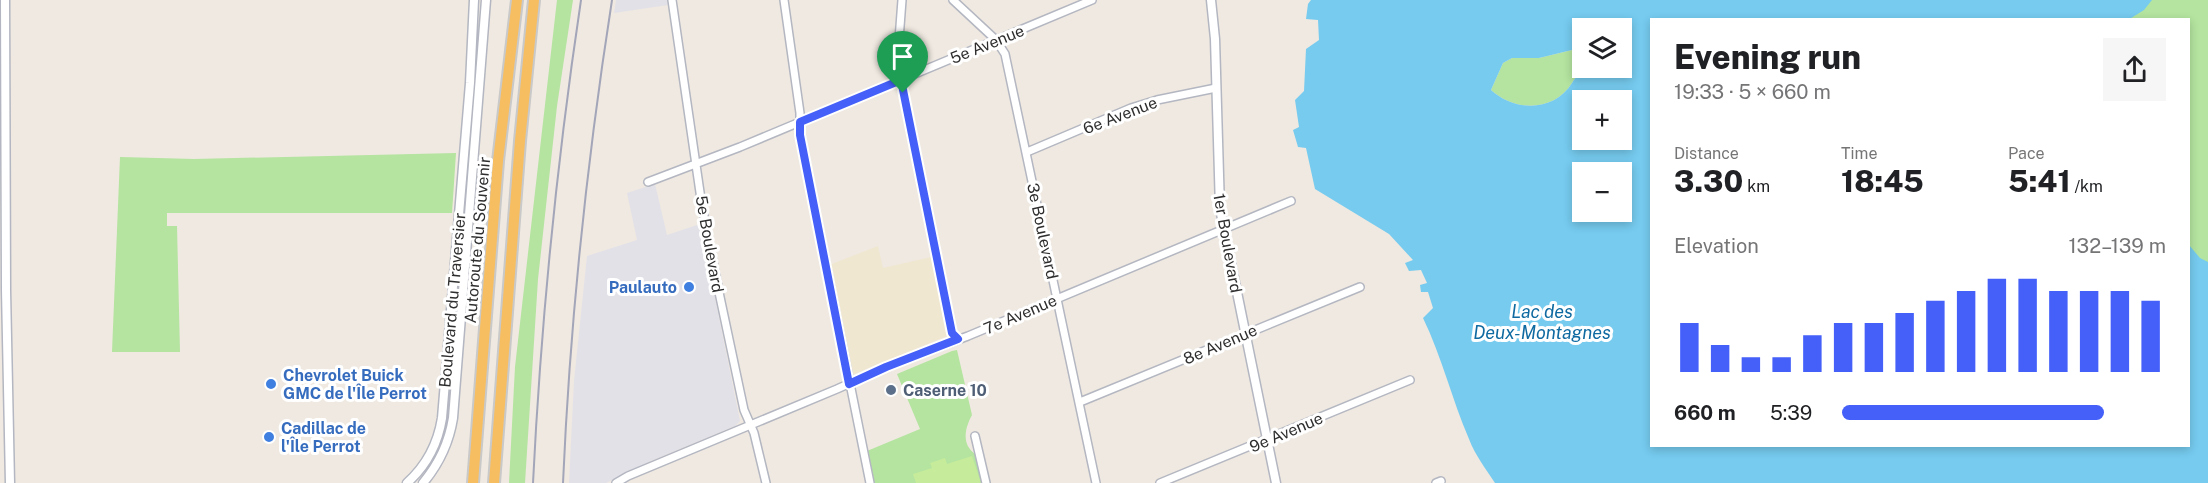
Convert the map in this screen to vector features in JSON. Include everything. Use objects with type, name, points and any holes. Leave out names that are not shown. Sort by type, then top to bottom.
[{"type":"highway","name":"Autoroute du Souvenir","points":[[473,483],[499,152],[517,0]]},
{"type":"highway","name":"Autoroute du Souvenir","points":[[494,483],[520,141],[536,0]]},
{"type":"street","points":[[5,0],[3,60],[10,483]]},
{"type":"street","name":"Boulevard du Traversier","points":[[407,483],[430,455],[442,418],[471,72],[474,0]]},
{"type":"street","name":"Boulevard du Traversier","points":[[423,483],[445,449],[453,418],[486,0]]},
{"type":"street","name":"5e Boulevard","points":[[672,0],[702,206],[723,314],[744,410],[751,424],[766,483]]},
{"type":"street","points":[[784,0],[800,135],[870,483]]},
{"type":"street","points":[[902,0],[898,53],[901,80],[952,333],[958,339]]},
{"type":"street","name":"3e Boulevard","points":[[953,0],[996,40],[1003,49],[1010,69],[1096,483]]},
{"type":"street","name":"5e Avenue","points":[[648,182],[800,122],[1092,0]]},
{"type":"street","name":"1er Boulevard","points":[[1211,0],[1218,192],[1223,229],[1276,483]]},
{"type":"street","name":"6e Avenue","points":[[1027,152],[1131,108],[1157,100],[1216,88]]},
{"type":"street","name":"7e Avenue","points":[[620,482],[886,367],[1291,201]]},
{"type":"street","name":"8e Avenue","points":[[1080,402],[1359,287]]},
{"type":"street","name":"9e Avenue","points":[[1160,483],[1410,380]]},
{"type":"street","points":[[975,436],[986,483]]},
{"type":"shaded area","points":[[616,0],[667,0],[668,5],[614,13]]},
{"type":"shaded area","points":[[655,184],[667,235],[700,224],[740,421],[735,426],[651,461],[606,483],[569,483],[574,381],[587,256],[637,240],[627,193]]},
{"type":"shaded area","points":[[878,246],[883,268],[931,257],[947,336],[854,374],[850,369],[829,265]]},
{"type":"green space","points":[[557,0],[573,0],[557,106],[538,279],[525,483],[509,483],[515,367]]},
{"type":"green space","points":[[1865,0],[2208,0],[2208,483],[2190,414],[2190,18],[1918,18]]},
{"type":"green space","points":[[1572,50],[1572,78],[1576,78],[1564,93],[1545,104],[1534,106],[1511,102],[1491,90],[1503,63],[1512,58],[1539,58]]},
{"type":"green space","points":[[456,153],[452,213],[167,213],[167,226],[177,226],[180,352],[112,352],[120,157],[194,159]]},
{"type":"green space","points":[[957,350],[972,415],[966,430],[966,441],[975,454],[983,483],[873,483],[867,451],[920,429],[897,374]]},
{"type":"green space","points":[[972,456],[981,483],[916,483],[913,474],[932,468],[930,463],[945,458],[947,464]]},
{"type":"water","name":"Lac des Deux-Montagnes","points":[[1311,0],[2152,0],[2144,10],[2131,18],[1650,18],[1650,447],[2190,447],[2190,246],[2200,258],[2208,262],[2208,483],[1495,483],[1471,445],[1423,318],[1433,308],[1428,292],[1421,292],[1420,285],[1427,283],[1421,270],[1409,271],[1405,263],[1413,260],[1389,234],[1315,189],[1306,148],[1298,147],[1293,130],[1299,127],[1295,100],[1304,91],[1306,49],[1319,40],[1318,20],[1306,19],[1308,4]],"holes":[[[1572,18],[1632,18],[1632,78],[1575,78],[1555,99],[1534,106],[1511,102],[1491,90],[1503,63],[1512,58],[1539,58],[1572,50]]]},
{"type":"railway","points":[[533,483],[540,362],[551,241],[564,120],[581,0]]},
{"type":"railway","points":[[563,483],[570,362],[581,241],[612,0]]},
{"type":"place","name":"Paulauto","points":[[689,287]]},
{"type":"place","name":"Chevrolet Buick GMC de l'Île Perrot","points":[[271,384]]},
{"type":"place","name":"Caserne 10","points":[[891,390]]},
{"type":"place","name":"Cadillac de l'Île Perrot","points":[[269,437]]},
{"type":"route","points":[[901,80],[903,93],[952,333],[958,339],[861,377],[849,384],[800,135],[800,122],[901,80]]}]
